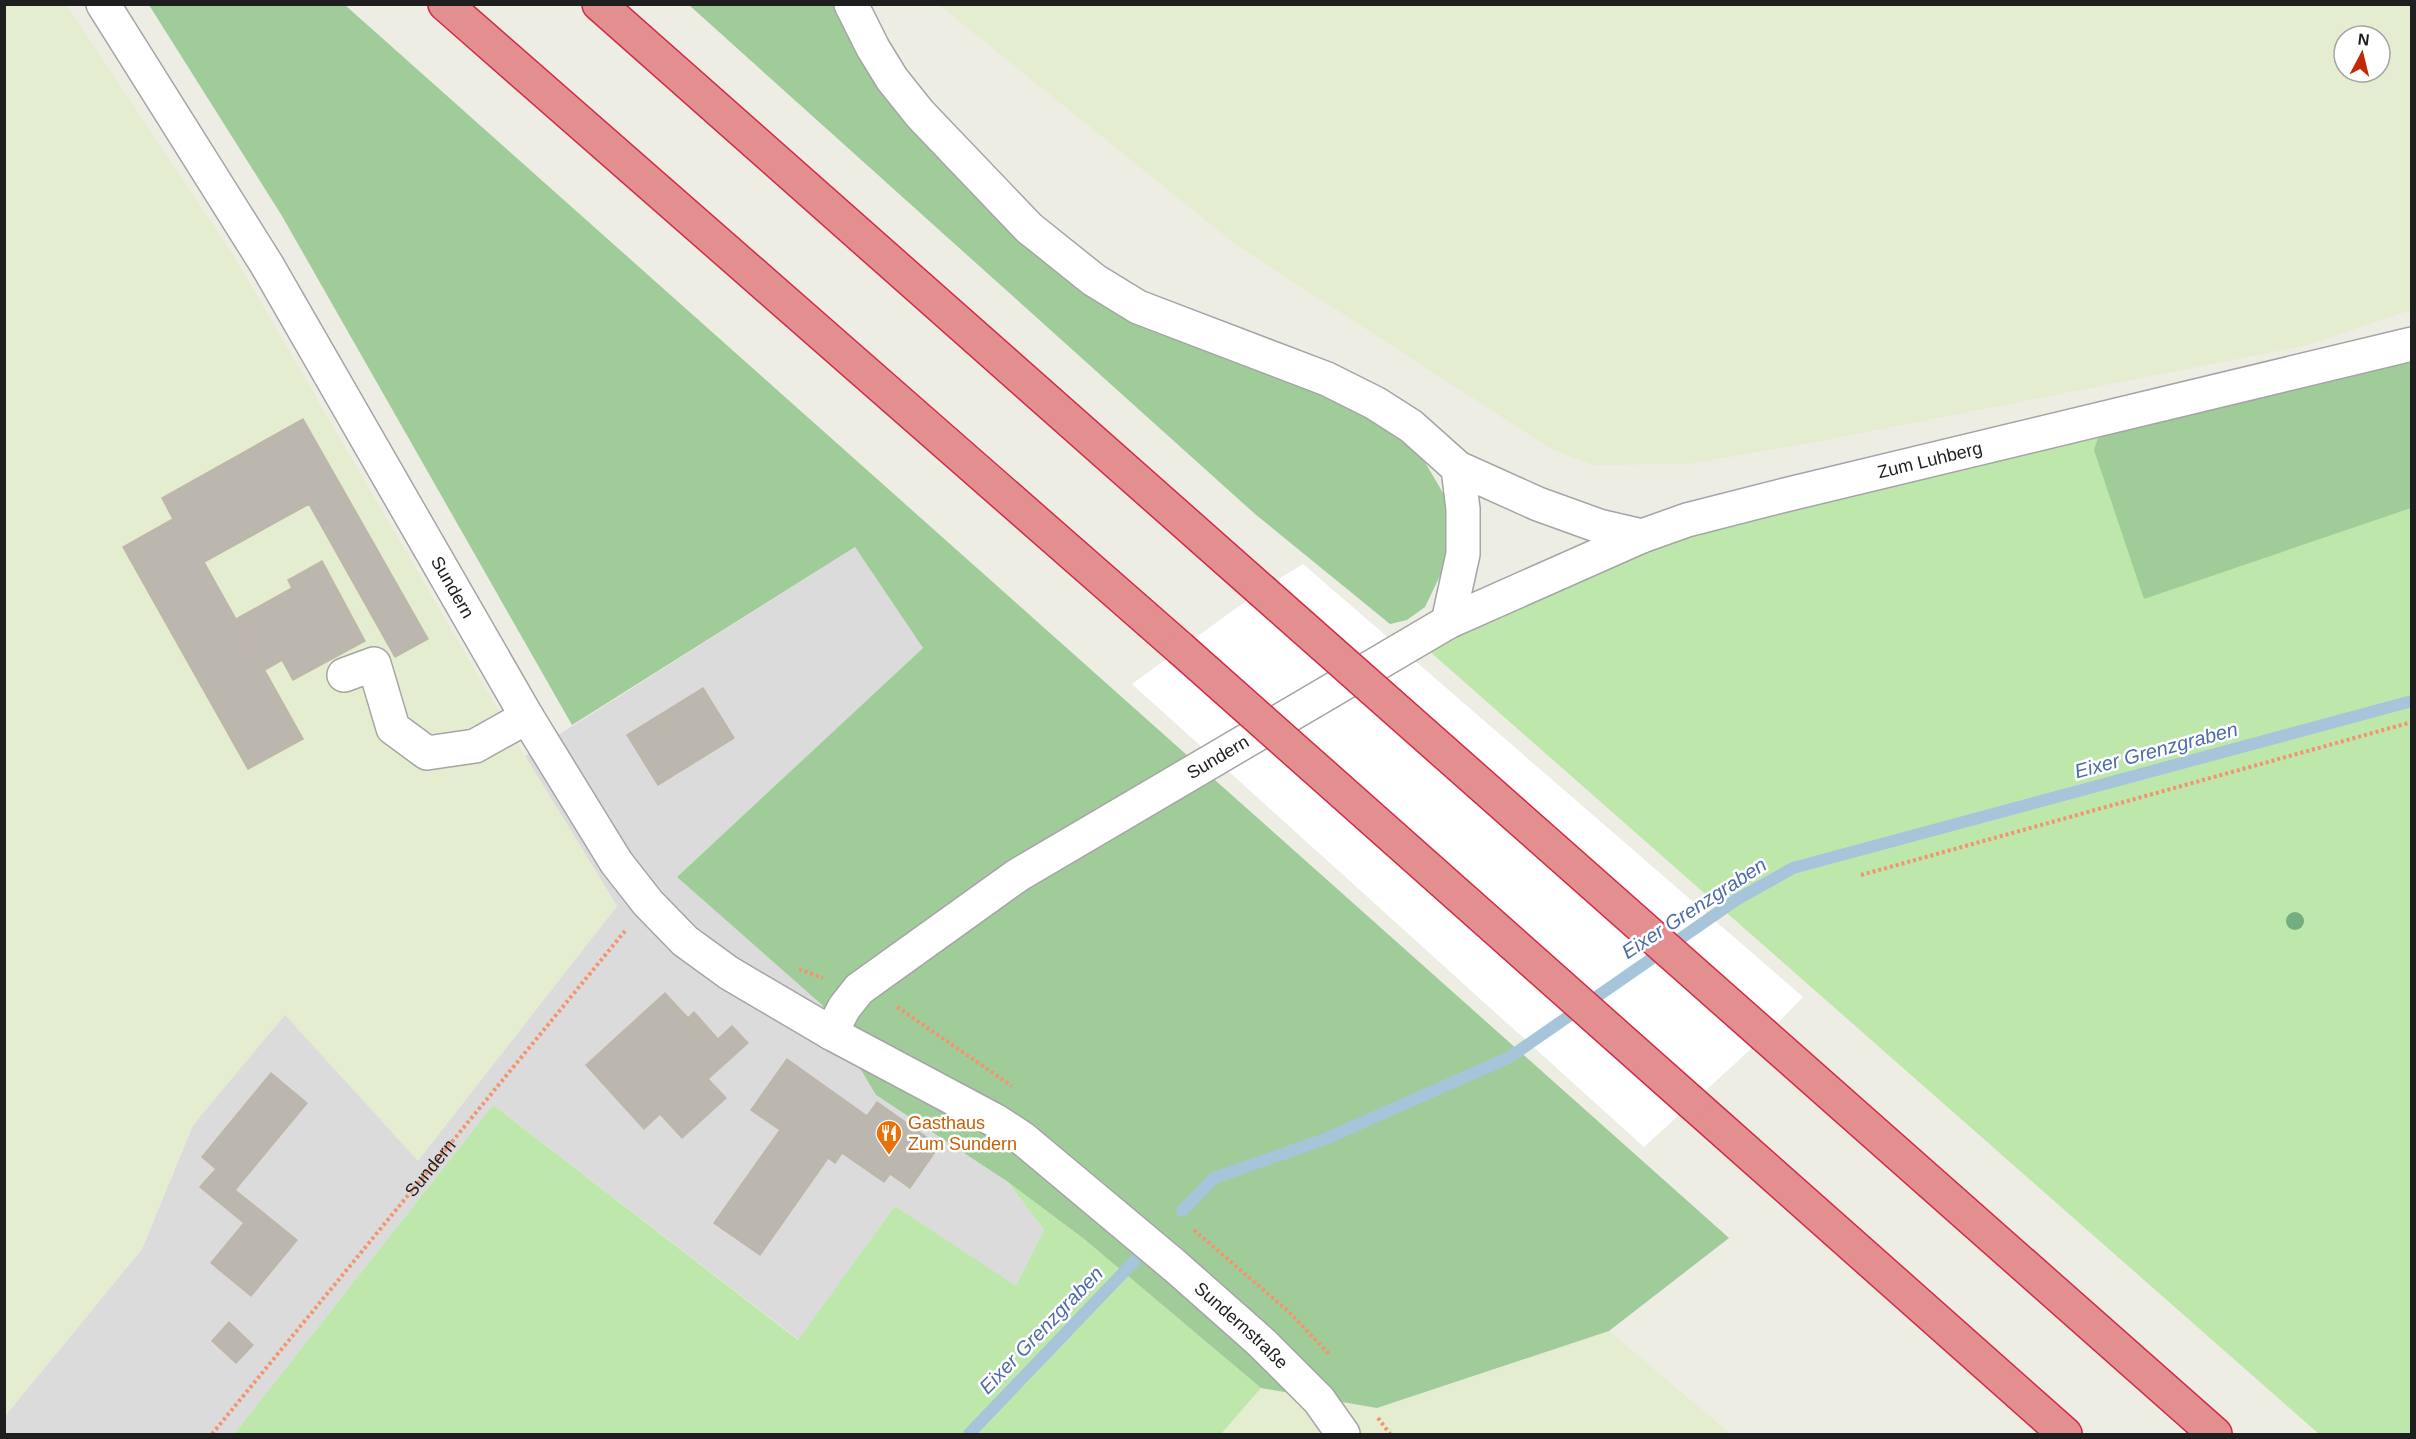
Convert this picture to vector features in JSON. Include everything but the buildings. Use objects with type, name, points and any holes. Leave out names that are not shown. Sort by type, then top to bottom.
[{"type":"highway","points":[[445,4],[1180,648],[2066,1434]]},
{"type":"highway","points":[[600,4],[2215,1434]]},
{"type":"street","name":"Sundern","points":[[103,4],[267,265],[527,717],[616,862],[648,903],[685,940],[729,973],[831,1033],[996,1121],[1022,1138],[1128,1227]]},
{"type":"street","points":[[852,4],[873,48],[892,79],[920,114],[1013,211],[1066,260],[1094,280],[1138,307],[1327,379],[1376,403],[1411,426],[1458,468],[1568,515],[1599,526],[1642,536]]},
{"type":"street","name":"Zum Luhberg","points":[[1642,536],[1687,520],[1785,495],[2412,344]]},
{"type":"street","points":[[1448,622],[1462,554],[1463,508],[1458,468]]},
{"type":"street","name":"Sundern","points":[[831,1033],[844,1008],[859,989],[1018,875],[1448,622],[1642,536]]},
{"type":"street","points":[[344,675],[374,664],[393,728],[427,753],[475,746],[527,717]]},
{"type":"street","name":"Sundernstraße","points":[[1128,1227],[1262,1343],[1319,1400],[1343,1434]]},
{"type":"path","points":[[1861,875],[2412,722]]},
{"type":"path","name":"Sundern","points":[[212,1434],[648,903]]},
{"type":"path","points":[[795,968],[882,998],[1017,1089]]},
{"type":"path","points":[[1189,1226],[1288,1311],[1332,1357]]},
{"type":"path","points":[[1377,1416],[1390,1434]]},
{"type":"shaded area","points":[[855,547],[923,648],[677,877],[822,1005],[876,1095],[1008,1182],[1044,1230],[1016,1287],[895,1206],[799,1340],[493,1105],[234,1434],[5,1434],[5,1416],[142,1249],[193,1125],[285,1014],[418,1160],[617,906],[525,756]]},
{"type":"green space","points":[[66,4],[235,258],[525,756],[617,906],[418,1161],[285,1015],[193,1125],[142,1249],[5,1416],[4,5]]},
{"type":"green space","points":[[149,5],[345,5],[1729,1238],[1609,1331],[1377,1408],[1261,1388],[1084,1239],[1008,1182],[876,1095],[822,1005],[677,877],[923,648],[855,547],[572,725],[282,216]]},
{"type":"green space","points":[[689,5],[839,5],[856,51],[984,204],[1141,325],[1351,407],[1419,452],[1446,498],[1450,555],[1425,607],[1407,620],[1390,624],[1255,514]]},
{"type":"green space","points":[[939,5],[2411,5],[2411,310],[2305,346],[1811,443],[1689,464],[1593,465],[1551,449],[1235,244]]},
{"type":"green space","points":[[2411,357],[2411,1434],[2319,1434],[1428,650],[1684,534]]},
{"type":"green space","points":[[2411,357],[2411,508],[2144,599],[2094,450],[2100,432]]},
{"type":"green space","points":[[493,1105],[798,1340],[895,1206],[1016,1286],[1044,1230],[1008,1182],[1084,1239],[1261,1388],[1221,1434],[234,1434]]},
{"type":"green space","points":[[1609,1331],[1731,1434],[1221,1434],[1261,1388],[1377,1408]]},
{"type":"pier","points":[[1303,564],[1803,997],[1765,1036],[1644,1147],[1132,684],[1261,590]]},
{"type":"waterway","name":"Eixer Grenzgraben","points":[[1182,1211],[1214,1178],[1325,1139],[1510,1057],[1736,900],[1793,868],[2412,701]]},
{"type":"waterway","name":"Eixer Grenzgraben","points":[[969,1434],[1142,1253]]},
{"type":"place","name":"Gasthaus Zum Sundern","points":[[889,1156]]}]
